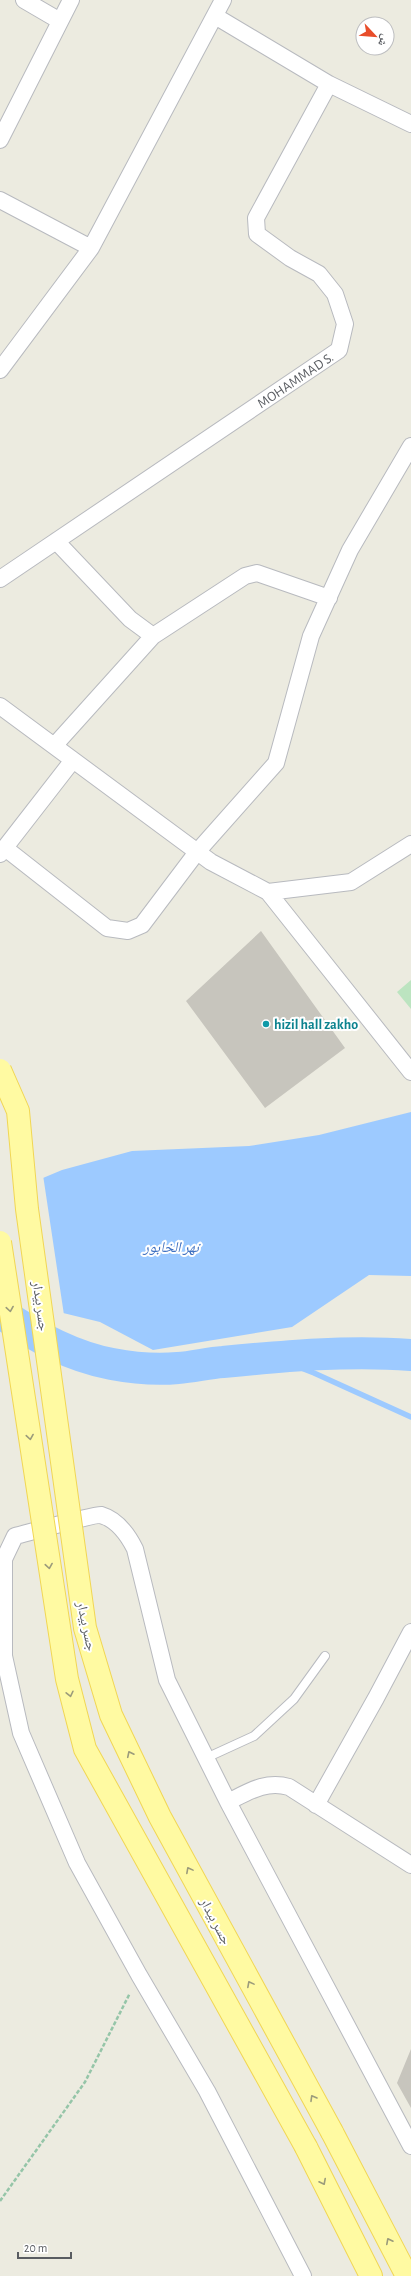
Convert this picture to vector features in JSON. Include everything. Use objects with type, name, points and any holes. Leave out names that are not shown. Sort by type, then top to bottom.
[{"type":"main road","name":"جسر بيدار","points":[[0,1070],[18,1110],[28,1217],[85,1628],[111,1715],[160,1817],[332,2132],[406,2276]]},
{"type":"main road","name":"جسر بيدار","points":[[0,1242],[67,1679],[75,1716],[85,1749],[306,2147],[371,2276]]},
{"type":"street","points":[[24,0],[60,21]]},
{"type":"street","points":[[0,140],[71,0]]},
{"type":"street","points":[[0,370],[90,248],[223,0]]},
{"type":"street","points":[[215,16],[329,84],[411,124]]},
{"type":"street","name":"MOHAMMAD S.","points":[[0,579],[339,350],[345,324],[335,294],[318,274],[290,258],[257,234],[256,218],[274,182],[329,84]]},
{"type":"street","points":[[0,200],[90,248]]},
{"type":"street","points":[[73,760],[2,851],[107,928],[128,931],[142,926],[198,852],[276,762],[312,636],[350,550],[411,446]]},
{"type":"street","points":[[56,541],[130,619],[153,636]]},
{"type":"street","points":[[54,746],[153,636],[245,576],[257,573],[329,598]]},
{"type":"street","points":[[0,706],[211,862],[268,892],[411,1072]]},
{"type":"street","points":[[268,892],[351,882],[411,844]]},
{"type":"street","points":[[303,2276],[207,2091],[139,1975],[77,1863],[21,1733],[4,1656],[2,1602],[4,1559],[15,1536],[100,1515],[116,1523],[129,1537],[136,1549],[167,1680],[228,1802],[337,2004],[411,2146]]},
{"type":"street","points":[[316,1805],[411,1632]]},
{"type":"street","points":[[228,1802],[255,1788],[272,1784],[289,1788],[411,1865]]},
{"type":"lane","points":[[206,1758],[254,1736],[294,1699],[325,1656]]},
{"type":"path","points":[[0,2201],[85,2082],[139,1975]]},
{"type":"green space","points":[[411,980],[411,1009],[397,992]]},
{"type":"water","name":"نهر الخابور","points":[[411,1112],[411,1276],[369,1275],[292,1327],[153,1350],[100,1322],[59,1312],[0,1196],[62,1170],[132,1151],[249,1146],[319,1135]]},
{"type":"pier","points":[[43,1175],[64,1315],[58,1314],[0,1320],[0,1193]]},
{"type":"building","name":"hizil hall zakho","points":[[261,931],[345,1048],[265,1108],[186,1001]]},
{"type":"building","points":[[411,2049],[411,2108],[397,2083]]},
{"type":"waterway","name":"نهر الخابور","points":[[0,1312],[39,1337],[67,1350],[82,1356],[112,1364],[136,1368],[178,1368],[317,1354],[364,1353],[411,1355]]},
{"type":"waterway","points":[[273,1357],[314,1373],[411,1417]]},
{"type":"place","name":"hizil hall zakho","points":[[266,1024]]}]
